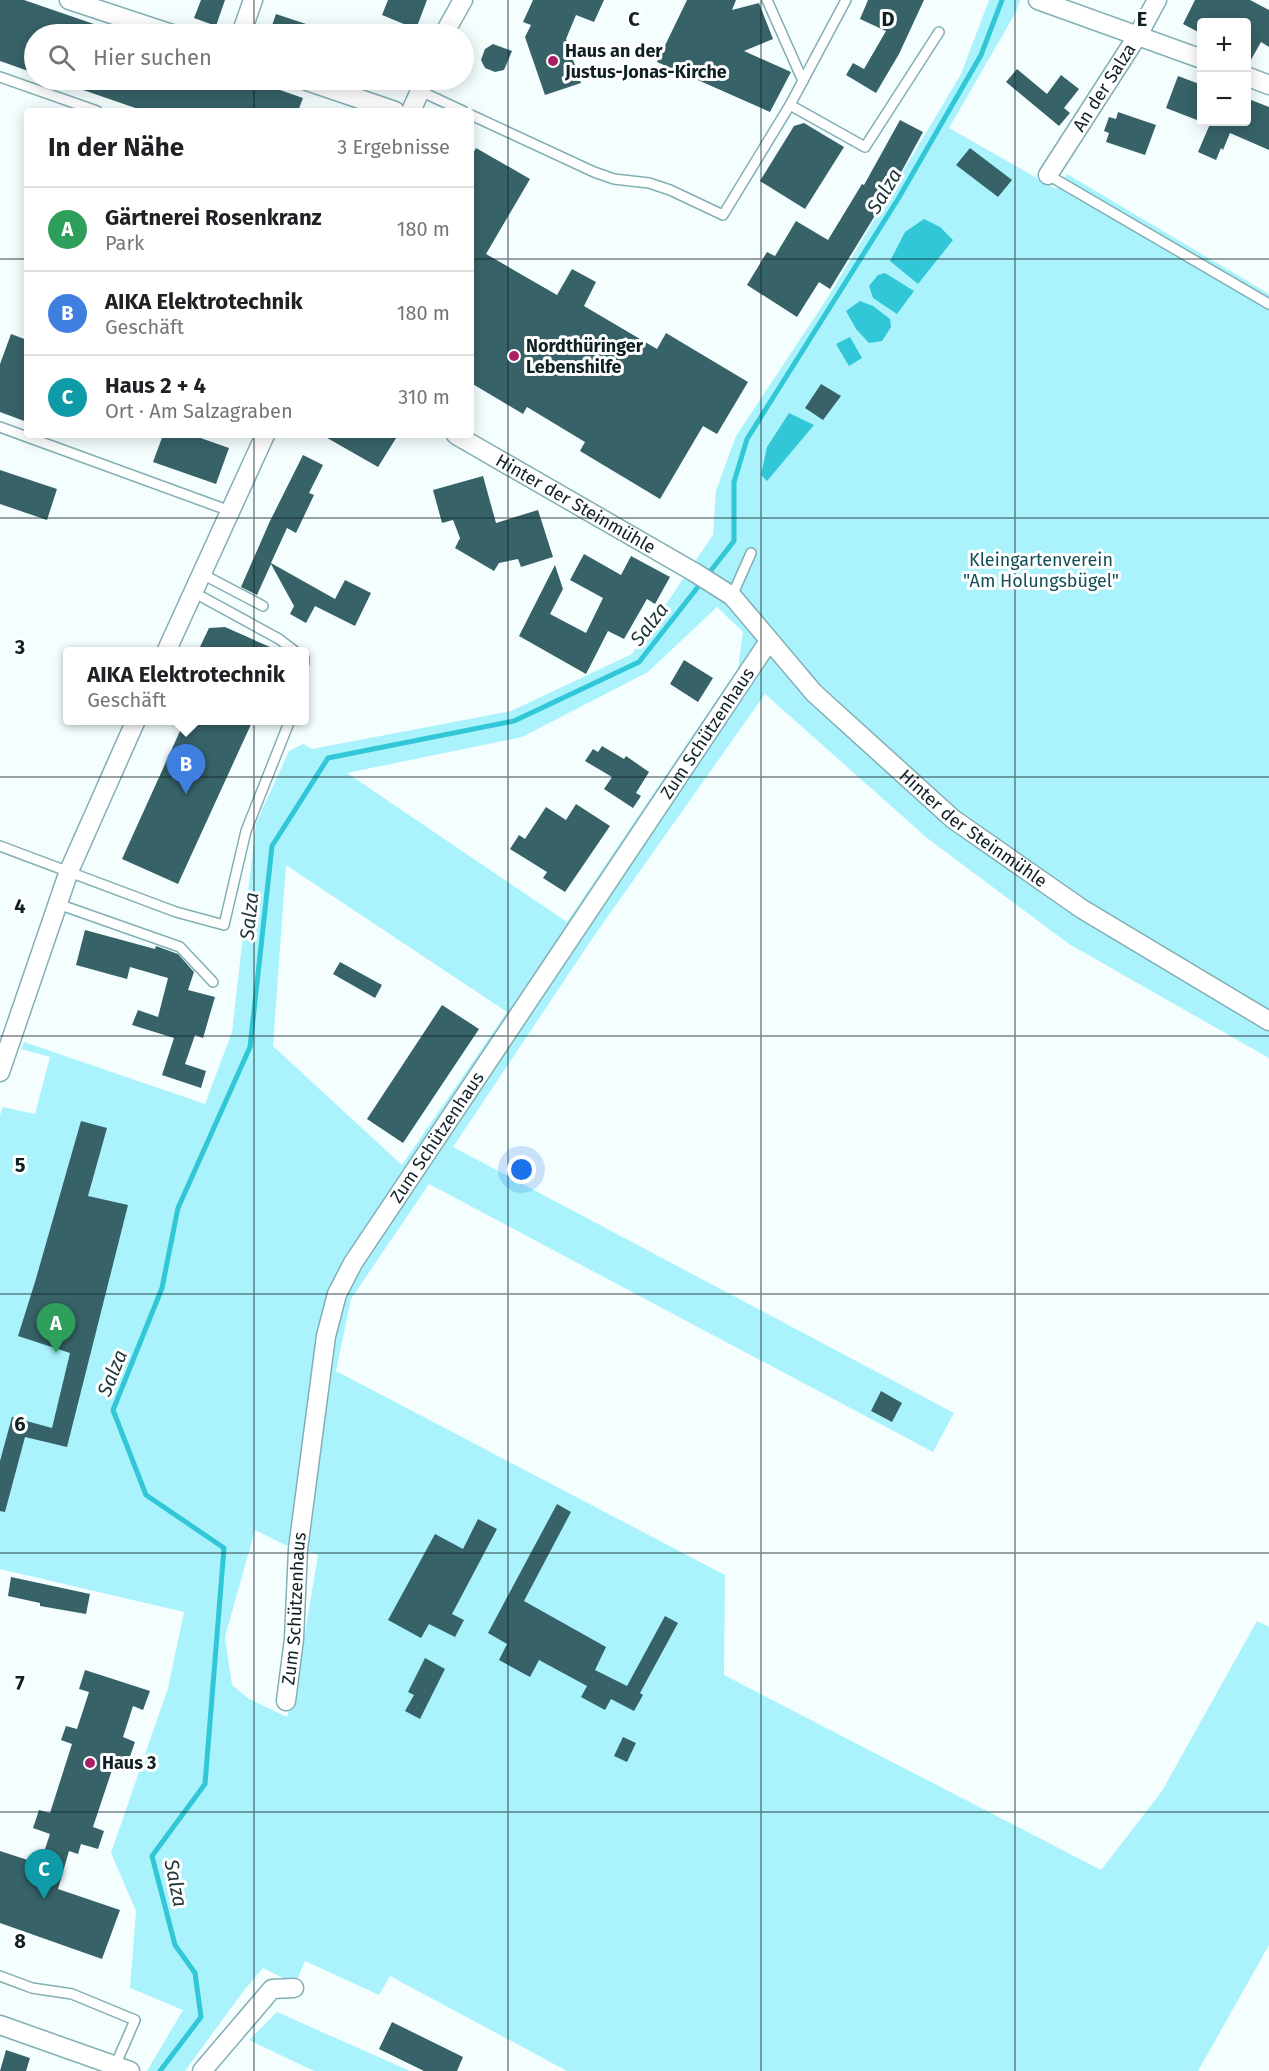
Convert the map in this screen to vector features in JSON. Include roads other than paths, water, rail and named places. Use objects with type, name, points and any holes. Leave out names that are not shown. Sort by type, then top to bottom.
[{"type":"street","points":[[69,0],[142,24]]},
{"type":"street","points":[[245,24],[253,0]]},
{"type":"street","points":[[450,24],[463,0]]},
{"type":"street","points":[[1038,0],[1197,57]]},
{"type":"street","name":"An der Salza","points":[[1048,175],[1138,35],[1157,0]]},
{"type":"street","points":[[1251,78],[1269,85]]},
{"type":"street","points":[[333,90],[386,108]]},
{"type":"street","points":[[412,108],[420,90]]},
{"type":"street","points":[[168,647],[263,438]]},
{"type":"street","name":"Hinter der Steinmühle","points":[[461,438],[694,572],[724,592],[814,693],[953,819],[1082,909],[1269,1021]]},
{"type":"street","name":"Zum Schützenhaus","points":[[286,1701],[294,1639],[298,1549],[326,1336],[338,1294],[353,1263],[769,641]]},
{"type":"street","points":[[0,1068],[69,871],[134,725]]},
{"type":"street","points":[[202,2071],[272,1989],[294,1988]]},
{"type":"street","points":[[0,2025],[123,2069]]},
{"type":"lane","points":[[767,0],[803,81]]},
{"type":"lane","points":[[474,116],[594,172],[614,179],[649,183],[723,215],[790,105],[846,0]]},
{"type":"lane","points":[[790,105],[865,147],[939,32]]},
{"type":"lane","points":[[0,77],[24,85]]},
{"type":"lane","points":[[37,90],[88,108]]},
{"type":"lane","points":[[430,90],[458,108]]},
{"type":"lane","points":[[1048,175],[1269,304]]},
{"type":"lane","points":[[0,427],[24,436]]},
{"type":"lane","points":[[30,438],[230,511]]},
{"type":"lane","points":[[724,592],[751,553]]},
{"type":"lane","points":[[202,574],[263,606]]},
{"type":"lane","points":[[193,592],[290,647]]},
{"type":"lane","points":[[0,846],[176,912],[224,925],[246,831],[288,725]]},
{"type":"lane","points":[[58,904],[180,947],[213,982]]},
{"type":"lane","points":[[0,1976],[32,1988],[72,1994],[135,2020],[123,2069]]},
{"type":"waterway","name":"Salza","points":[[160,2071],[201,2017],[195,1973],[175,1945],[152,1856],[205,1784],[224,1548],[146,1495],[113,1410],[162,1288],[178,1208],[250,1047],[272,846],[328,758],[514,721],[639,662],[734,541],[734,482],[747,439],[898,199],[981,55],[1002,0]]},
{"type":"place","name":"Haus an der Justus-Jonas-Kirche","points":[[553,61]]},
{"type":"place","name":"Nordthüringer Lebenshilfe","points":[[514,356]]},
{"type":"place","name":"AIKA Elektrotechnik","points":[[186,794]]},
{"type":"place","name":"Gärtnerei Rosenkranz","points":[[56,1353]]},
{"type":"place","name":"Haus 3","points":[[90,1763]]},
{"type":"place","name":"Haus 2 + 4","points":[[44,1899]]},
{"type":"park label","name":"Kleingartenverein \"Am Holungsbügel\"","points":[[1041,570]]}]
